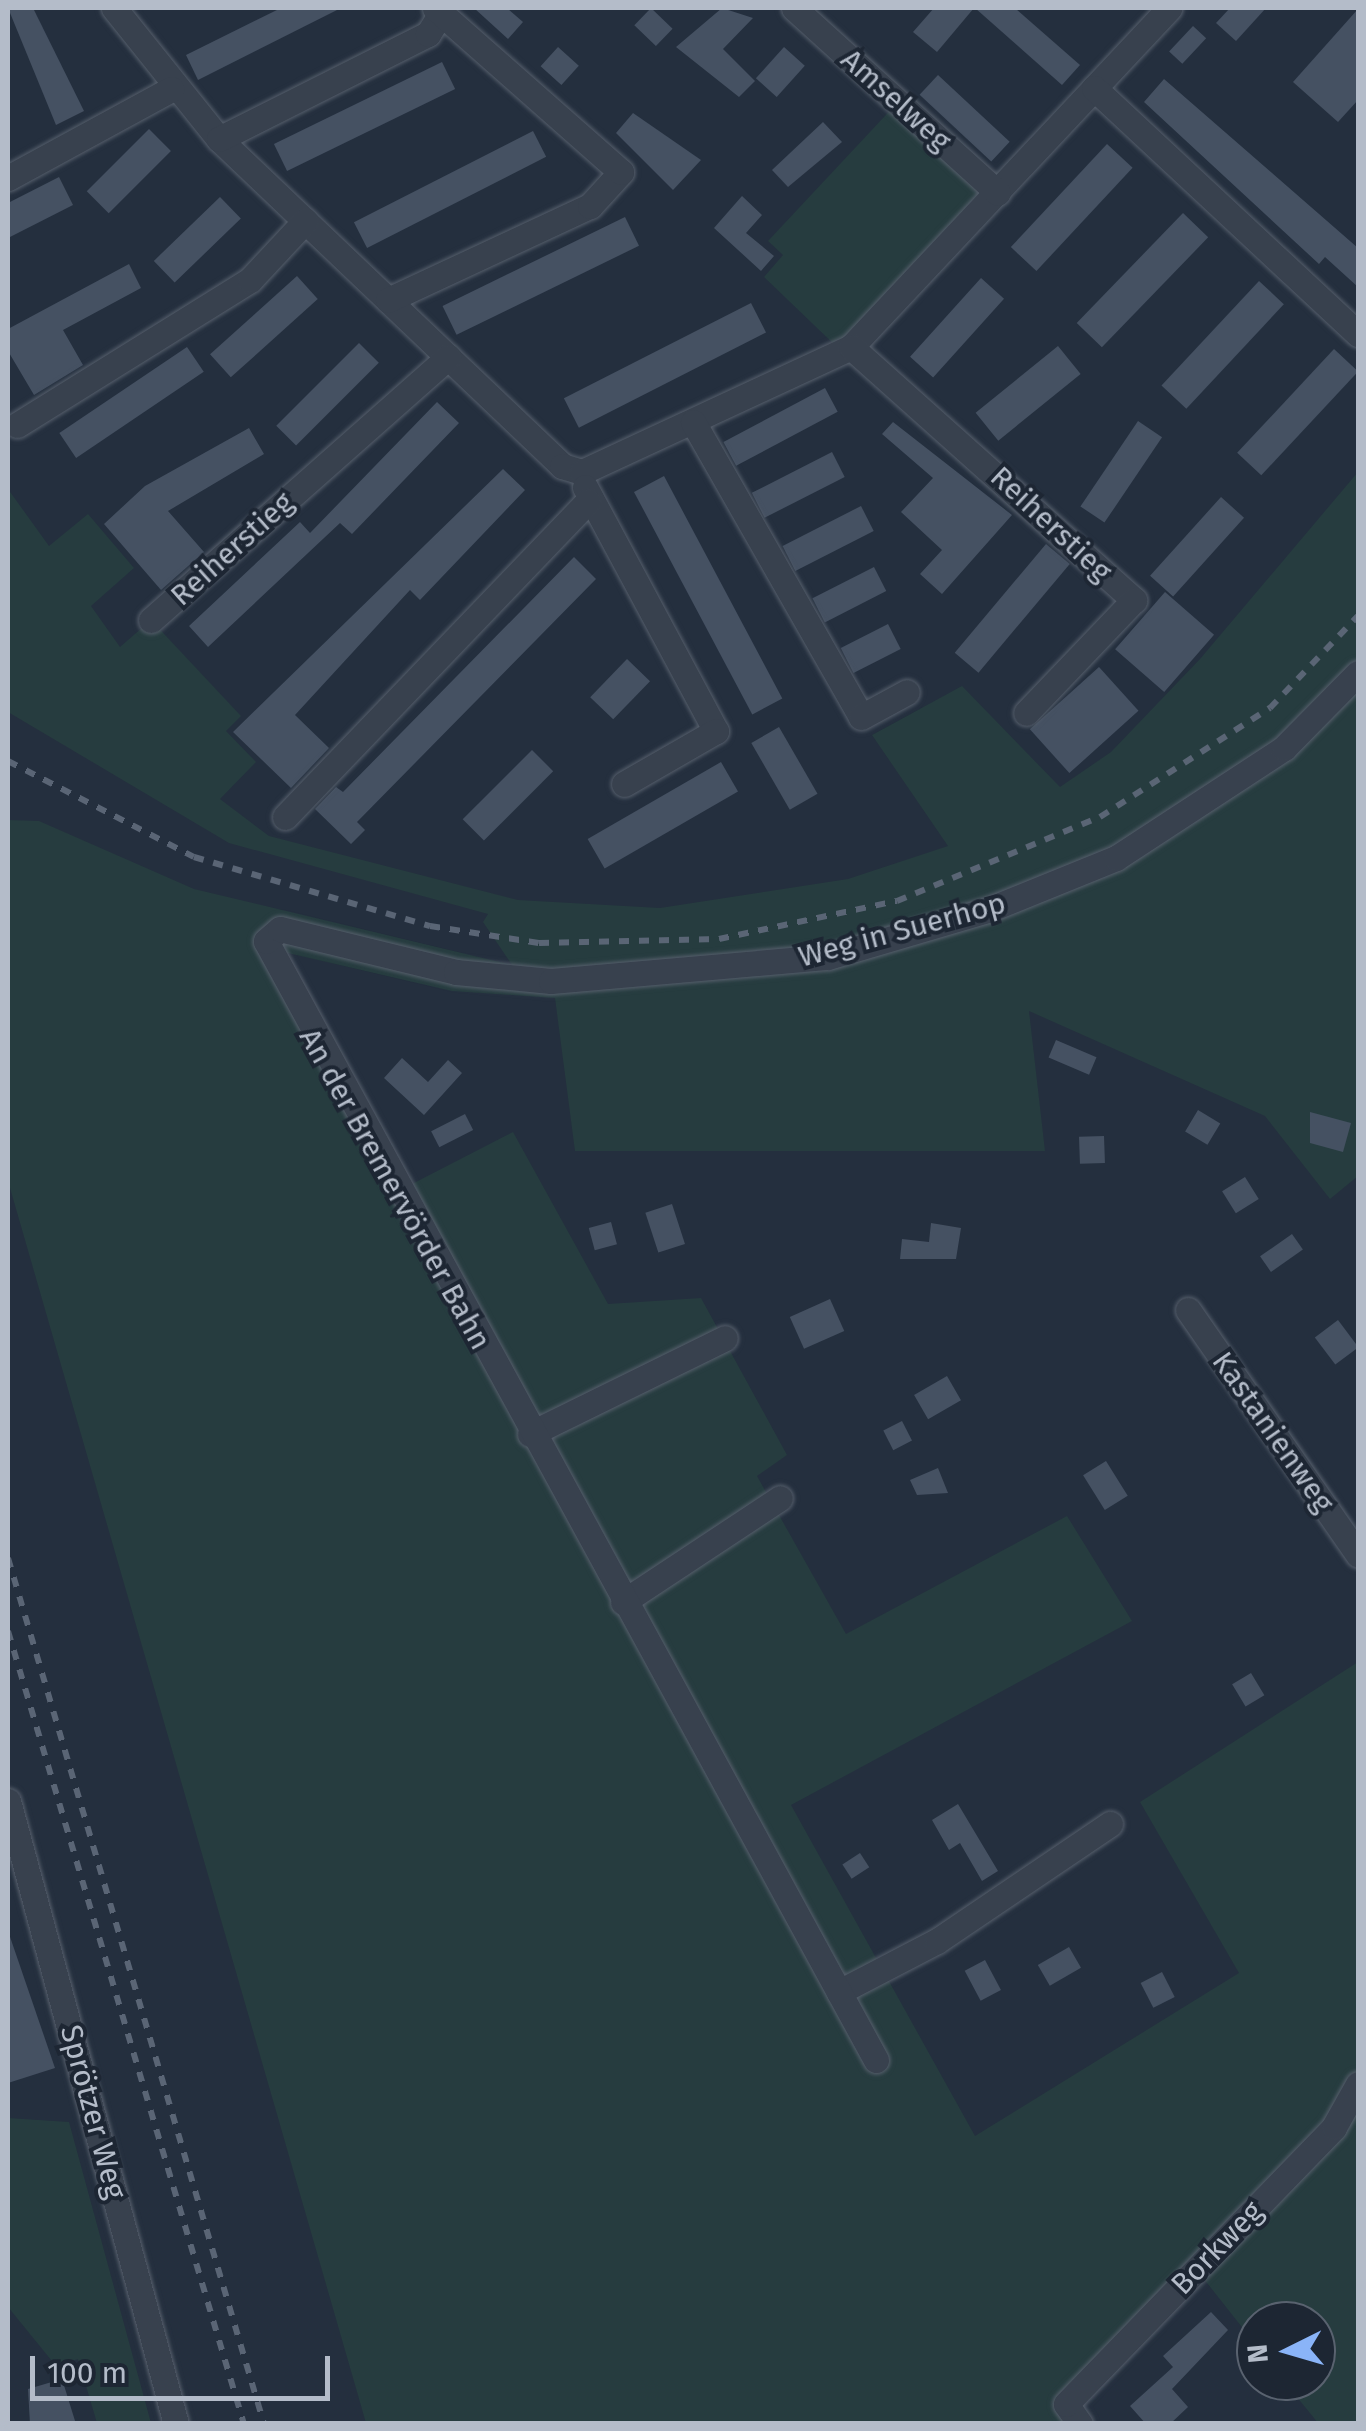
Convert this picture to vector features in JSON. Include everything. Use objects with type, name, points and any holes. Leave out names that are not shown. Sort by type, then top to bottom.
[{"type":"street","points":[[114,8],[170,89],[219,139],[562,466],[582,472],[851,347],[1169,8]]},
{"type":"street","name":"Amselweg","points":[[794,8],[998,193]]},
{"type":"street","points":[[219,139],[428,34],[438,10],[621,172],[590,206],[388,300]]},
{"type":"street","points":[[1094,88],[1358,334]]},
{"type":"street","points":[[8,178],[170,89]]},
{"type":"street","points":[[17,425],[250,280],[305,221]]},
{"type":"street","name":"Reiherstieg","points":[[851,347],[1134,600],[1026,713]]},
{"type":"street","name":"Reiherstieg","points":[[151,620],[448,357]]},
{"type":"street","points":[[693,422],[861,717],[907,692]]},
{"type":"street","points":[[582,472],[588,500],[716,731],[624,784]]},
{"type":"street","points":[[285,817],[588,500]]},
{"type":"street","name":"Weg in Suerhop","points":[[266,942],[280,928],[456,972],[551,981],[828,957],[988,910],[1116,858],[1284,748],[1358,673]]},
{"type":"street","name":"An der Bremervörder Bahn","points":[[266,942],[530,1434],[876,2060]]},
{"type":"street","name":"Kastanienweg","points":[[1188,1310],[1358,1555]]},
{"type":"street","points":[[530,1434],[725,1338]]},
{"type":"street","points":[[623,1602],[780,1498]]},
{"type":"street","name":"Sprötzer Weg","points":[[8,1801],[176,2424]]},
{"type":"street","points":[[838,1992],[937,1940],[1110,1824]]},
{"type":"street","name":"Borkweg","points":[[1073,2414],[1334,2127],[1358,2084]]},
{"type":"green space","points":[[898,102],[998,193],[841,351],[764,277],[783,255],[768,241]]},
{"type":"green space","points":[[1358,472],[1358,1176],[1330,1199],[1265,1116],[1029,1011],[1045,1151],[575,1151],[555,998],[452,991],[279,951],[410,1185],[513,1132],[608,1304],[701,1298],[787,1455],[757,1476],[846,1634],[1067,1516],[1132,1621],[791,1805],[975,2136],[1239,1973],[1140,1802],[1358,1662],[1358,2423],[1318,2423],[1300,2401],[1336,2401],[1336,2301],[1236,2301],[1236,2320],[1196,2269],[1066,2403],[1080,2423],[366,2423],[8,1181],[8,820],[39,821],[194,889],[512,965],[483,922],[488,914],[229,843],[8,712],[8,489],[49,546],[88,514],[134,568],[91,606],[120,647],[151,620],[241,716],[226,731],[256,762],[220,799],[269,836],[518,900],[660,908],[848,879],[948,846],[872,735],[962,686],[1060,787],[1111,752],[1200,659]]},
{"type":"green space","points":[[8,2118],[69,2122],[151,2423],[97,2423],[78,2359],[56,2366],[8,2307]]},
{"type":"building","points":[[8,8],[33,8],[84,111],[56,125]]},
{"type":"building","points":[[281,8],[341,8],[198,80],[186,55]]},
{"type":"building","points":[[474,8],[507,8],[523,22],[508,39]]},
{"type":"building","points":[[651,8],[673,29],[656,46],[634,25]]},
{"type":"building","points":[[722,8],[753,18],[723,49],[755,81],[739,97],[676,47]]},
{"type":"building","points":[[934,8],[974,8],[937,52],[913,32]]},
{"type":"building","points":[[975,8],[1015,8],[1080,65],[1062,85]]},
{"type":"building","points":[[1230,8],[1266,8],[1236,41],[1216,23]]},
{"type":"building","points":[[1358,9],[1358,100],[1338,122],[1293,82]]},
{"type":"building","points":[[1193,26],[1206,38],[1182,64],[1169,52]]},
{"type":"building","points":[[558,47],[579,66],[561,85],[541,66]]},
{"type":"building","points":[[784,47],[805,66],[777,97],[756,78]]},
{"type":"building","points":[[442,62],[455,89],[287,171],[274,144]]},
{"type":"building","points":[[938,75],[1010,142],[991,162],[920,95]]},
{"type":"building","points":[[1164,79],[1358,248],[1358,287],[1325,257],[1319,264],[1144,102]]},
{"type":"building","points":[[633,113],[701,160],[673,190],[616,133]]},
{"type":"building","points":[[823,122],[842,142],[788,187],[772,170]]},
{"type":"building","points":[[149,129],[171,151],[109,213],[87,191]]},
{"type":"building","points":[[533,131],[546,157],[367,248],[354,222]]},
{"type":"building","points":[[1107,144],[1133,168],[1036,271],[1011,247]]},
{"type":"building","points":[[59,177],[73,205],[8,238],[8,203]]},
{"type":"building","points":[[742,196],[762,215],[746,233],[774,256],[761,271],[714,228]]},
{"type":"building","points":[[220,197],[241,219],[175,282],[154,261]]},
{"type":"building","points":[[1183,213],[1208,237],[1102,347],[1077,323]]},
{"type":"building","points":[[625,217],[639,246],[457,335],[443,306]]},
{"type":"building","points":[[129,264],[141,288],[63,330],[83,365],[34,395],[8,351],[8,329]]},
{"type":"building","points":[[297,276],[318,299],[231,377],[210,354]]},
{"type":"building","points":[[981,278],[1004,299],[933,378],[910,357]]},
{"type":"building","points":[[1259,281],[1284,304],[1186,409],[1161,386]]},
{"type":"building","points":[[751,303],[766,332],[579,428],[564,398]]},
{"type":"building","points":[[359,343],[379,363],[296,446],[276,426]]},
{"type":"building","points":[[1058,346],[1081,374],[998,441],[976,413]]},
{"type":"building","points":[[187,347],[204,372],[76,458],[59,433]]},
{"type":"building","points":[[1334,349],[1358,372],[1261,475],[1237,453]]},
{"type":"building","points":[[825,388],[838,412],[736,466],[723,442]]},
{"type":"building","points":[[437,402],[459,423],[352,534],[340,523],[208,647],[189,626],[300,522],[310,533]]},
{"type":"building","points":[[1138,421],[1162,437],[1104,523],[1080,506]]},
{"type":"building","points":[[893,422],[1012,515],[942,594],[920,574],[942,550],[901,512],[933,478],[882,434]]},
{"type":"building","points":[[249,428],[264,454],[168,511],[204,552],[161,590],[104,524],[145,486]]},
{"type":"building","points":[[832,452],[845,477],[765,518],[752,493]]},
{"type":"building","points":[[503,469],[525,490],[420,600],[410,590],[295,715],[329,748],[291,788],[233,732]]},
{"type":"building","points":[[664,476],[782,699],[752,714],[634,492]]},
{"type":"building","points":[[1221,497],[1244,518],[1173,597],[1150,576]]},
{"type":"building","points":[[861,506],[874,531],[795,571],[783,546]]},
{"type":"building","points":[[1046,544],[1070,564],[978,673],[955,653]]},
{"type":"building","points":[[574,557],[596,579],[357,822],[365,830],[351,844],[315,809],[336,787],[343,792]]},
{"type":"building","points":[[874,567],[886,591],[825,622],[813,598]]},
{"type":"building","points":[[1165,592],[1214,635],[1164,692],[1115,649]]},
{"type":"building","points":[[888,624],[901,649],[853,673],[841,648]]},
{"type":"building","points":[[627,659],[650,681],[613,719],[590,697]]},
{"type":"building","points":[[1099,667],[1138,711],[1069,773],[1030,729]]},
{"type":"building","points":[[779,727],[818,794],[790,810],[751,743]]},
{"type":"building","points":[[532,750],[553,771],[484,841],[463,819]]},
{"type":"building","points":[[721,762],[738,791],[605,868],[588,839]]},
{"type":"building","points":[[1056,1040],[1097,1057],[1089,1075],[1049,1057]]},
{"type":"building","points":[[402,1058],[428,1082],[448,1060],[462,1073],[424,1115],[384,1078]]},
{"type":"building","points":[[1198,1110],[1220,1123],[1207,1145],[1185,1131]]},
{"type":"building","points":[[1310,1112],[1351,1123],[1343,1152],[1310,1143]]},
{"type":"building","points":[[465,1114],[473,1130],[439,1147],[431,1131]]},
{"type":"building","points":[[1104,1136],[1105,1163],[1080,1164],[1079,1137]]},
{"type":"building","points":[[1245,1177],[1259,1199],[1236,1213],[1222,1191]]},
{"type":"building","points":[[672,1204],[685,1244],[658,1253],[645,1213]]},
{"type":"building","points":[[611,1222],[617,1244],[595,1250],[589,1228]]},
{"type":"building","points":[[931,1223],[961,1228],[956,1259],[900,1259],[902,1239],[929,1242]]},
{"type":"building","points":[[1292,1234],[1303,1250],[1271,1272],[1260,1256]]},
{"type":"building","points":[[830,1299],[844,1331],[804,1349],[790,1317]]},
{"type":"building","points":[[1338,1320],[1358,1348],[1335,1365],[1315,1337]]},
{"type":"building","points":[[947,1376],[961,1400],[928,1419],[914,1395]]},
{"type":"building","points":[[902,1421],[912,1441],[893,1450],[883,1431]]},
{"type":"building","points":[[1106,1461],[1128,1496],[1105,1510],[1083,1475]]},
{"type":"building","points":[[938,1468],[948,1493],[917,1495],[910,1480]]},
{"type":"building","points":[[1251,1673],[1264,1695],[1246,1707],[1232,1684]]},
{"type":"building","points":[[958,1804],[998,1871],[982,1881],[960,1843],[949,1850],[932,1820]]},
{"type":"building","points":[[860,1853],[869,1867],[852,1879],[842,1864]]},
{"type":"building","points":[[8,1931],[55,2068],[8,2083]]},
{"type":"building","points":[[1069,1947],[1081,1968],[1050,1986],[1038,1965]]},
{"type":"building","points":[[985,1960],[1001,1990],[981,2001],[965,1971]]},
{"type":"building","points":[[1162,1972],[1175,1997],[1153,2008],[1141,1983]]},
{"type":"building","points":[[1211,2312],[1228,2330],[1172,2389],[1188,2407],[1170,2424],[1146,2424],[1130,2406],[1173,2367],[1163,2356]]},
{"type":"building","points":[[62,2379],[76,2424],[30,2424],[28,2389]]},
{"type":"railway","points":[[8,761],[194,857],[430,926],[539,943],[719,939],[897,901],[1100,817],[1270,708],[1358,616]]},
{"type":"railway","points":[[8,1558],[264,2424]]},
{"type":"railway","points":[[8,1631],[244,2424]]}]
